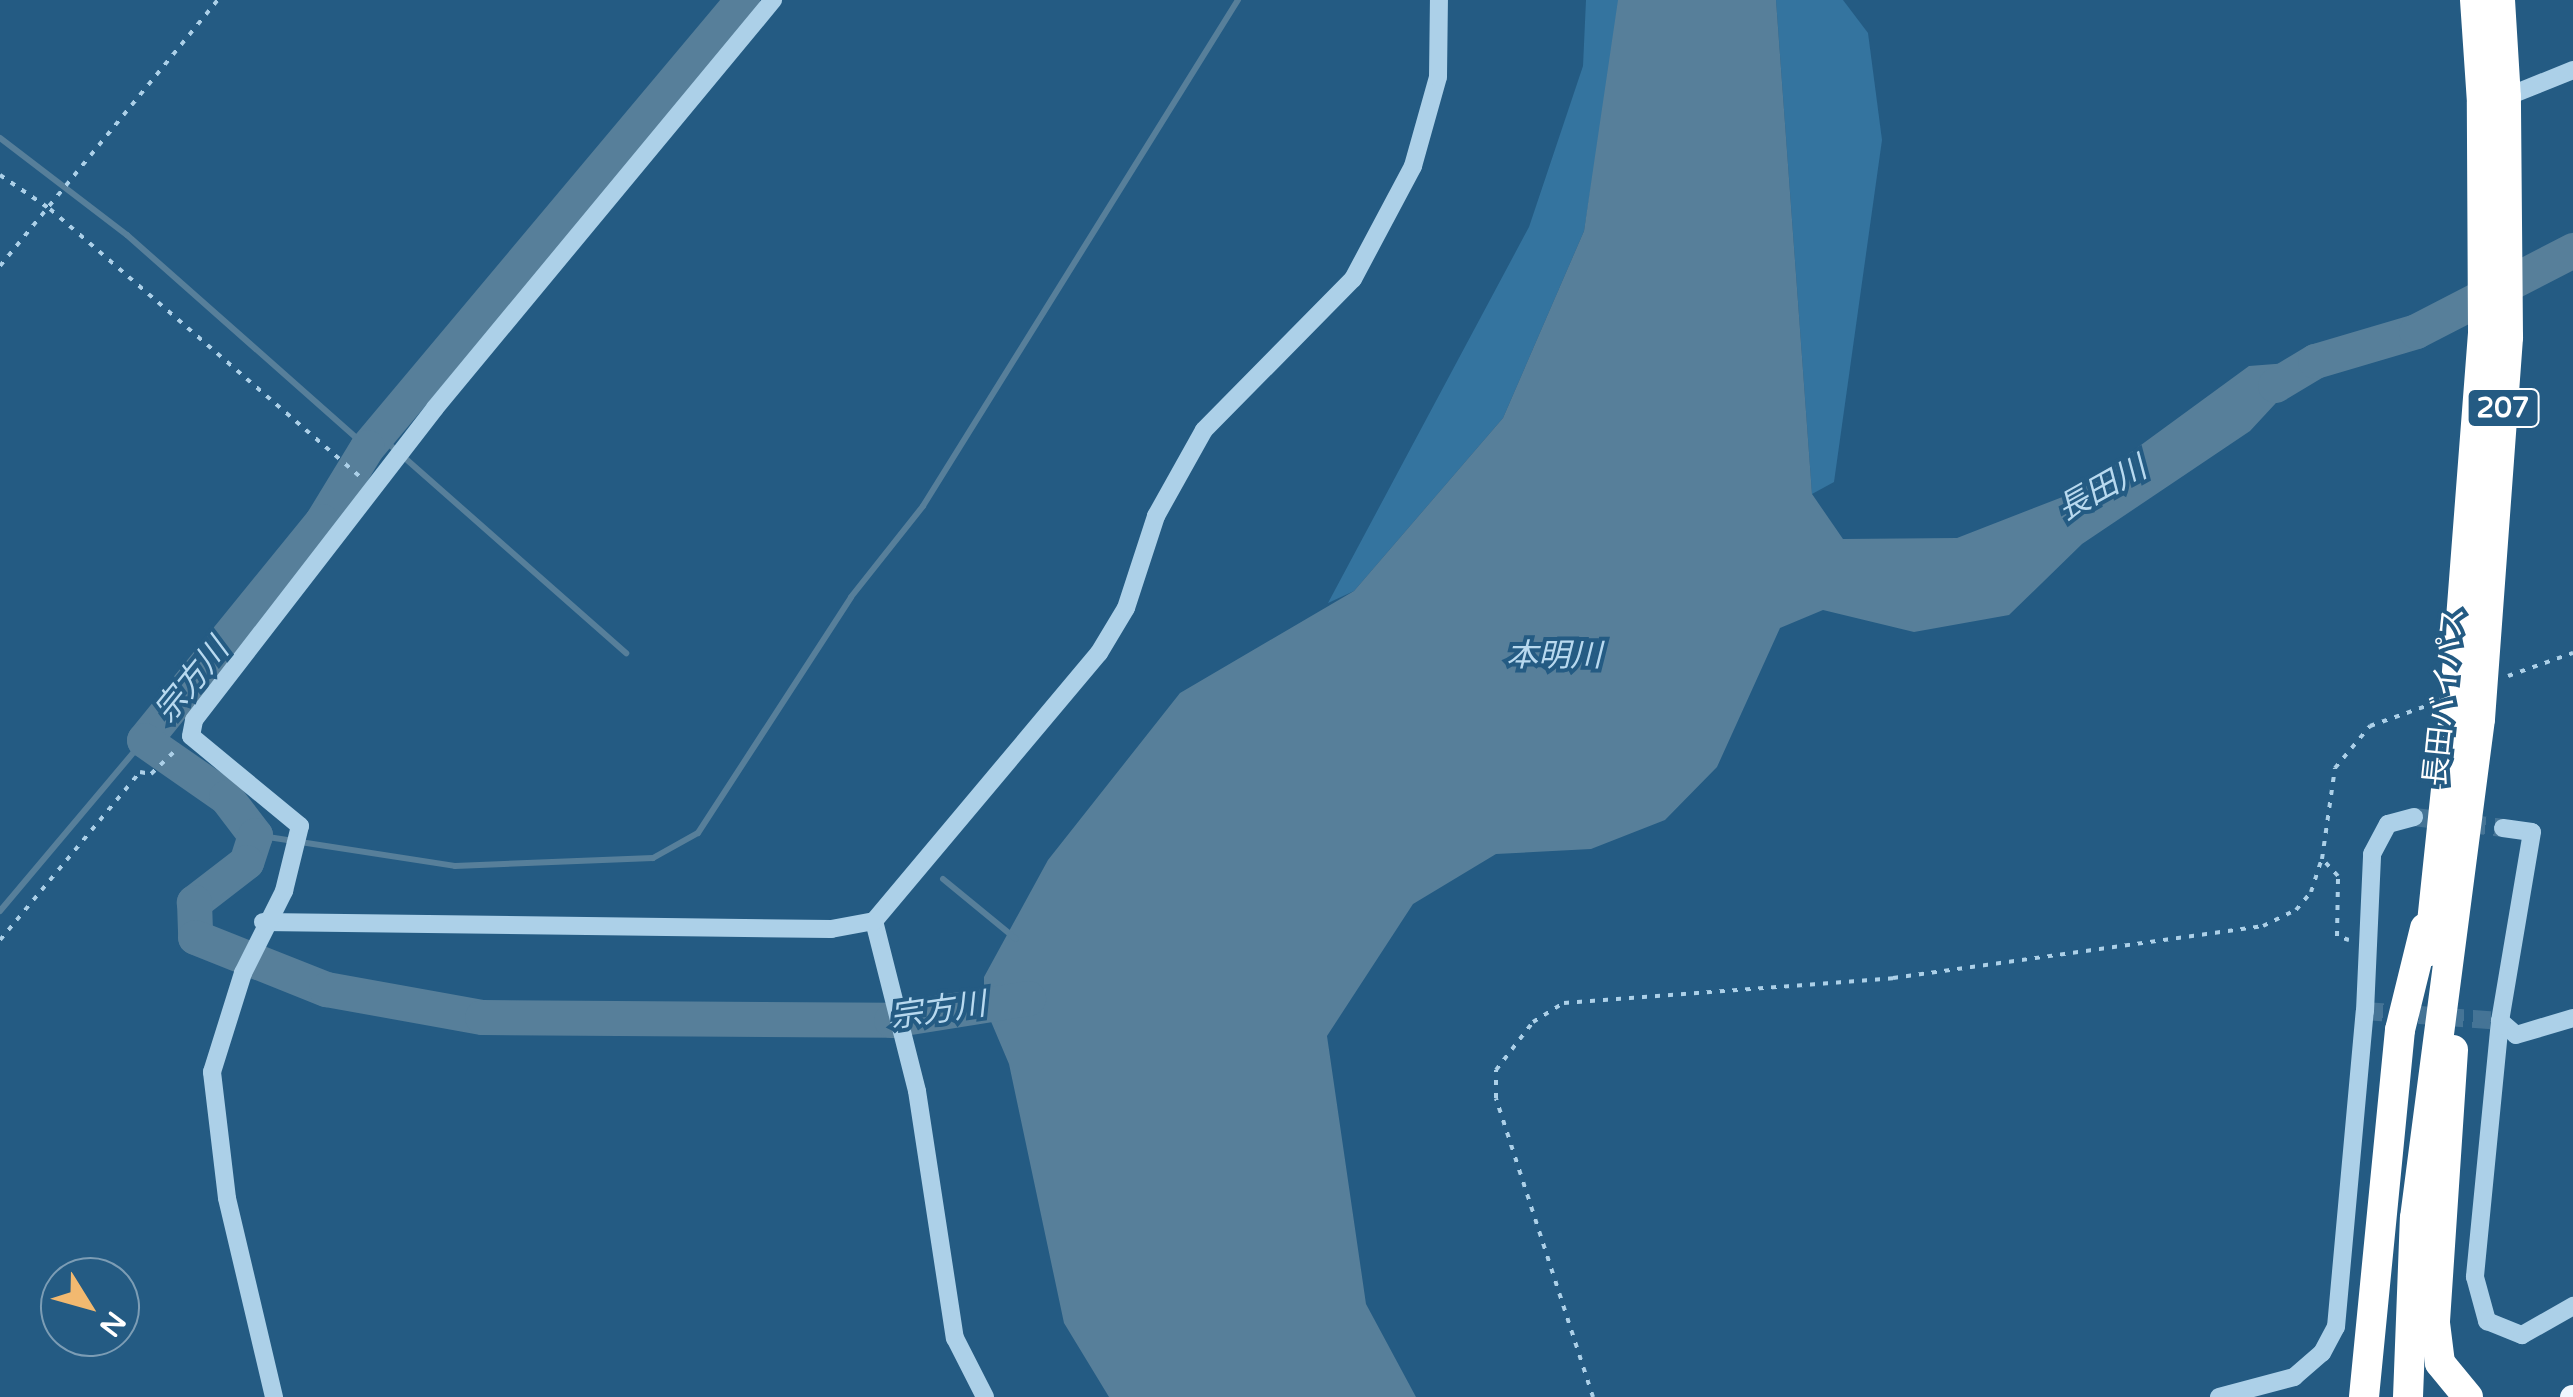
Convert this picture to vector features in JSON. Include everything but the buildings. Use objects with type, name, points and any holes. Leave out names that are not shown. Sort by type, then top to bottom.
[{"type":"highway","name":"長田バイパス","points":[[2475,0],[2494,100]]},
{"type":"highway","name":"長田バイパス","points":[[2401,1384],[2400,1220],[2449,877],[2457,715],[2508,338],[2494,100],[2500,0]]},
{"type":"highway","points":[[2364,1397],[2400,1030],[2449,877]]},
{"type":"highway","points":[[2449,877],[2435,1323],[2440,1363],[2468,1397]]},
{"type":"street","points":[[274,1397],[227,1198],[212,1072],[263,922],[284,891],[300,826],[191,736],[206,697],[773,0]]},
{"type":"street","points":[[263,922],[308,918],[831,929],[874,921],[1099,653],[1126,608],[1156,516],[1204,430],[1353,278],[1413,166],[1438,77],[1439,0]]},
{"type":"street","points":[[2494,100],[2573,70]]},
{"type":"street","points":[[2219,1397],[2294,1377],[2322,1354],[2336,1327],[2372,854],[2388,824],[2414,818]]},
{"type":"street","points":[[2503,828],[2532,832],[2500,1021],[2476,1213],[2480,1302],[2487,1320],[2522,1335],[2573,1306]]},
{"type":"street","points":[[874,921],[917,1091],[955,1338],[985,1397]]},
{"type":"street","points":[[2500,1021],[2516,1034],[2573,1018]]},
{"type":"path","points":[[0,266],[218,0]]},
{"type":"path","points":[[0,175],[50,209],[376,490]]},
{"type":"path","points":[[2505,677],[2573,653]]},
{"type":"path","points":[[1593,1397],[1496,1098],[1496,1070],[1533,1022],[1564,1003],[1893,978],[2263,926],[2296,910],[2311,892],[2322,859],[2334,768],[2370,726],[2457,715]]},
{"type":"path","points":[[0,940],[140,772],[151,774],[191,736]]},
{"type":"path","points":[[2322,859],[2338,876],[2337,936],[2368,946]]},
{"type":"shaded area","points":[[1586,0],[1618,0],[1618,20],[1584,231],[1503,418],[1354,591],[1328,603],[1529,227],[1583,66]]},
{"type":"shaded area","points":[[1776,0],[1843,0],[1868,33],[1882,140],[1834,482],[1812,494]]},
{"type":"water","name":"本明川","points":[[1618,0],[1776,0],[1812,494],[1843,539],[1957,538],[2078,491],[2249,366],[2315,361],[2250,431],[2082,544],[2009,615],[1914,632],[1823,610],[1780,628],[1717,767],[1665,820],[1591,849],[1496,854],[1413,904],[1327,1036],[1366,1304],[1416,1397],[1109,1397],[1064,1323],[1009,1064],[984,1005],[984,977],[1048,860],[1180,693],[1354,591],[1503,418],[1584,231]]},
{"type":"waterway","name":"宗方川","points":[[742,0],[367,447],[322,521],[144,740],[226,797],[255,835],[246,862],[194,902],[195,937],[326,989],[482,1017],[891,1020],[1028,998]]},
{"type":"waterway","points":[[255,835],[455,866],[653,858],[698,833],[851,597],[923,506],[1238,0]]},
{"type":"waterway","points":[[0,138],[127,235],[367,447]]},
{"type":"waterway","name":"長田川","points":[[2275,385],[2315,361],[2416,331],[2573,250]]},
{"type":"waterway","points":[[381,437],[626,653]]},
{"type":"waterway","points":[[0,911],[144,740]]},
{"type":"waterway","points":[[943,879],[1016,939]]},
{"type":"tunnel","points":[[2414,817],[2503,828]]},
{"type":"tunnel","points":[[2365,1011],[2500,1021]]}]
